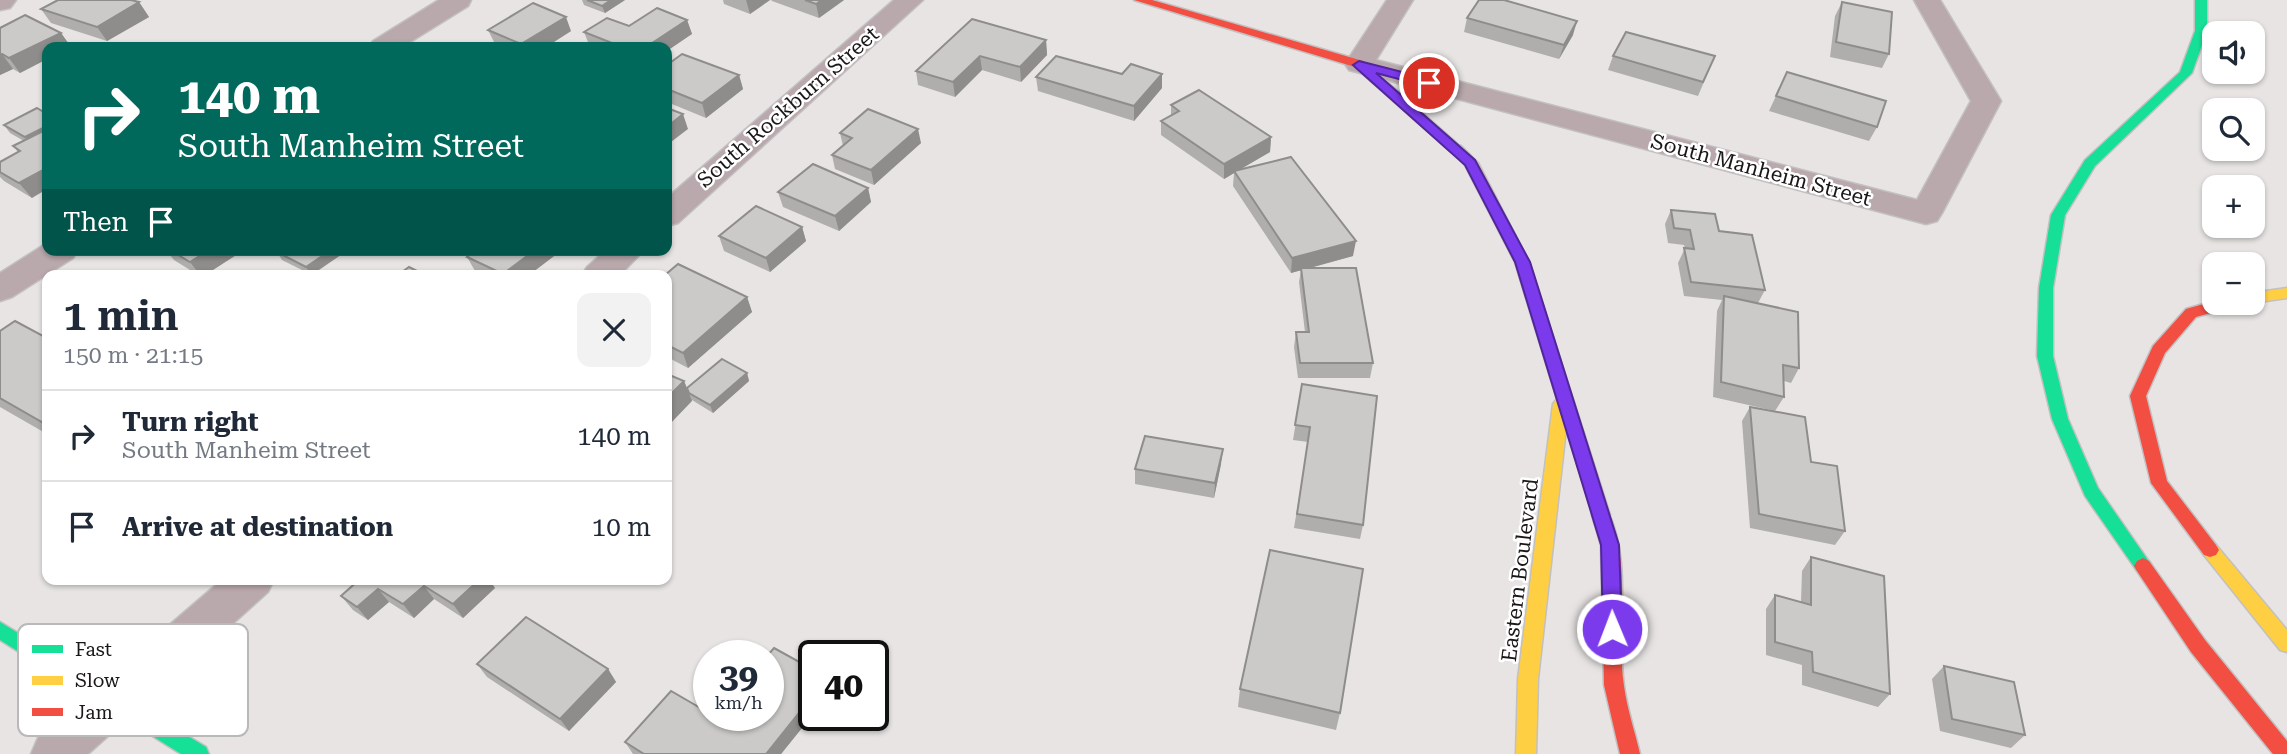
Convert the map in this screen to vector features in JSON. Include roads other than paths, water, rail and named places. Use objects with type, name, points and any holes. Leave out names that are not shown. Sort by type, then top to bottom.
[{"type":"main road","name":"Eastern Boulevard","points":[[1140,0],[1359,65],[1471,163],[1522,262],[1610,545],[1614,685],[1630,754]]},
{"type":"main road","points":[[2201,0],[2201,32],[2186,73],[2090,163],[2059,215],[2046,288],[2045,356],[2060,419],[2091,491],[2198,646],[2285,754]]},
{"type":"main road","points":[[2265,296],[2287,293]]},
{"type":"main road","points":[[2202,310],[2191,313],[2158,350],[2138,396],[2159,483],[2235,584],[2287,644]]},
{"type":"main road","name":"Eastern Boulevard","points":[[1527,754],[1528,679],[1562,392]]},
{"type":"main road","points":[[0,630],[18,641]]},
{"type":"main road","points":[[171,736],[199,754]]},
{"type":"street","points":[[391,42],[458,0]]},
{"type":"street","name":"South Rockburn Street","points":[[672,211],[910,0]]},
{"type":"street","points":[[1359,65],[1400,0]]},
{"type":"street","name":"South Manheim Street","points":[[1359,65],[1926,213],[1986,101],[1927,0]]},
{"type":"street","points":[[0,289],[52,256]]},
{"type":"street","points":[[604,270],[620,256]]},
{"type":"street","points":[[202,624],[246,585]]}]
